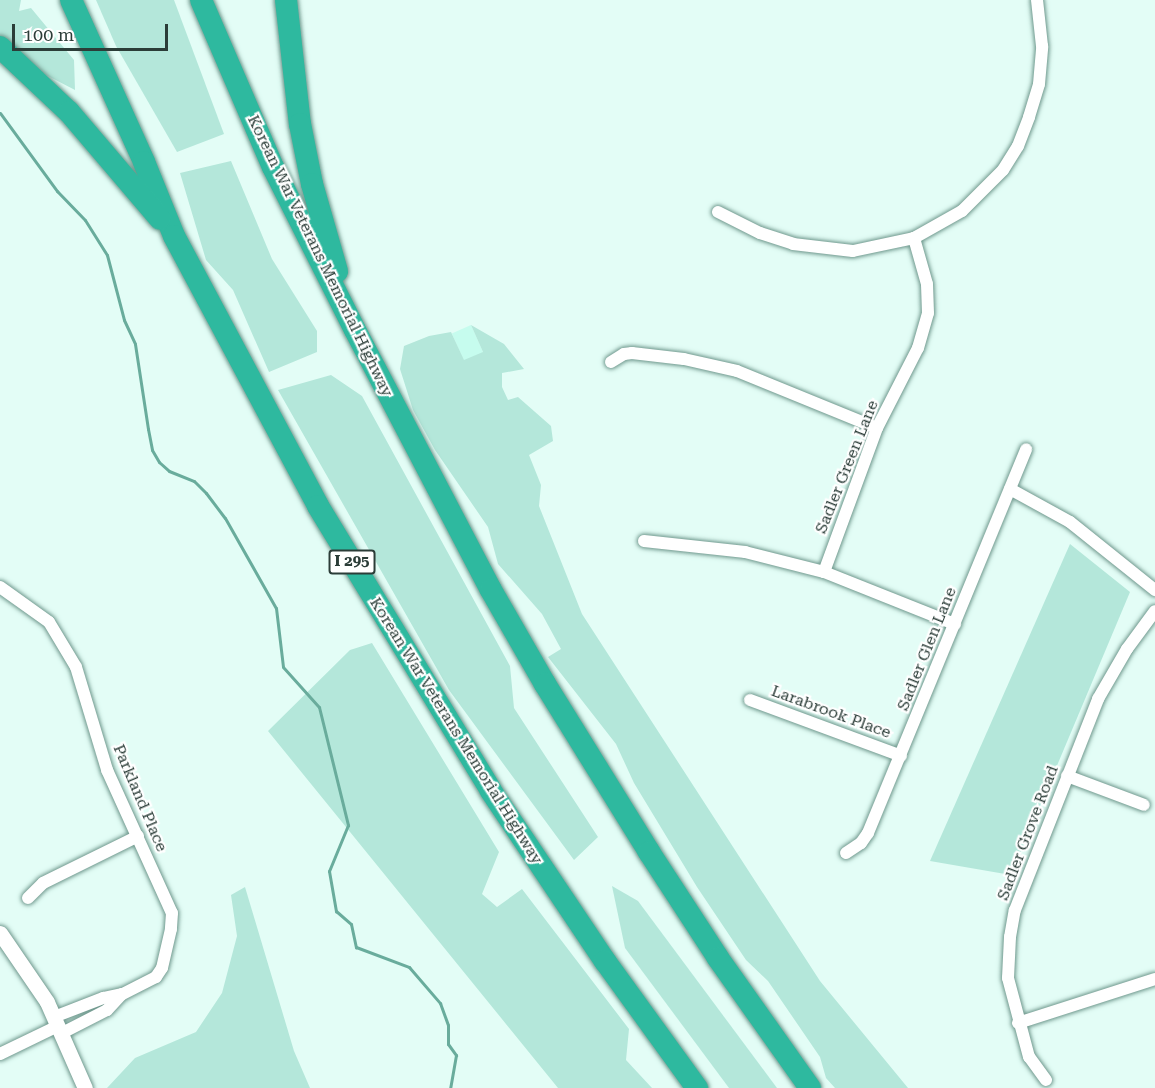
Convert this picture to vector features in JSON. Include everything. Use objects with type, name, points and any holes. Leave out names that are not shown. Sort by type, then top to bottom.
[{"type":"highway","name":"Korean War Veterans Memorial Highway","points":[[71,0],[144,162],[174,236],[318,507],[546,874],[697,1088]]},
{"type":"highway","name":"Korean War Veterans Memorial Highway","points":[[201,0],[273,167],[481,571],[545,684],[668,881],[810,1088]]},
{"type":"highway","points":[[286,0],[300,124],[320,211],[355,330]]},
{"type":"highway","points":[[0,47],[69,112],[174,236]]},
{"type":"street","points":[[718,212],[760,233],[794,244],[853,251],[914,238],[962,211],[1003,170],[1018,146],[1039,84],[1042,28],[1037,0]]},
{"type":"street","name":"Sadler Green Lane","points":[[824,572],[877,428],[918,348],[928,313],[927,284],[914,238]]},
{"type":"street","points":[[611,362],[624,354],[632,353],[684,359],[737,371],[877,428]]},
{"type":"street","name":"Sadler Glen Lane","points":[[846,853],[861,843],[868,833],[1026,449]]},
{"type":"street","points":[[1010,489],[1070,522],[1155,590]]},
{"type":"street","points":[[644,541],[746,552],[824,572],[955,624]]},
{"type":"street","name":"Parkland Place","points":[[0,587],[39,613],[57,633],[76,667],[107,770],[172,913],[171,929],[162,968],[156,977],[122,994],[103,998],[58,1025]]},
{"type":"street","name":"Sadler Grove Road","points":[[1046,1080],[1029,1057],[1018,1023],[1008,978],[1010,937],[1015,910],[1098,699],[1127,649],[1155,611]]},
{"type":"street","name":"Larabrook Place","points":[[750,700],[901,756]]},
{"type":"street","points":[[1067,776],[1144,805]]},
{"type":"street","points":[[28,898],[42,883],[138,836]]},
{"type":"street","points":[[0,933],[23,965],[58,1025],[85,1088]]},
{"type":"street","points":[[1018,1023],[1155,979]]},
{"type":"street","name":"Parkland Place","points":[[58,1025],[107,1011],[122,994]]},
{"type":"street","points":[[0,1054],[58,1025]]},
{"type":"shaded area","points":[[0,0],[21,0],[19,11],[31,8],[74,60],[75,90],[46,75],[0,39]]},
{"type":"shaded area","points":[[96,0],[174,0],[224,134],[177,152],[116,46]]},
{"type":"shaded area","points":[[231,161],[272,259],[317,331],[317,352],[269,372],[233,290],[206,260],[180,173]]},
{"type":"shaded area","points":[[471,325],[483,352],[464,361],[452,334]]},
{"type":"shaded area","points":[[471,325],[504,344],[524,369],[502,373],[502,387],[508,400],[518,397],[551,426],[553,441],[529,455],[541,485],[539,506],[582,614],[820,981],[908,1088],[835,1088],[826,1078],[820,1057],[768,981],[746,960],[697,887],[634,783],[616,744],[548,657],[561,649],[542,614],[498,564],[488,527],[435,450],[413,410],[400,369],[404,346],[429,336],[451,332],[464,360],[483,352]]},
{"type":"shaded area","points":[[331,375],[362,396],[510,666],[514,708],[598,837],[574,860],[449,690],[278,390]]},
{"type":"shaded area","points":[[1070,544],[1130,592],[1011,875],[930,861]]},
{"type":"shaded area","points":[[372,643],[499,852],[482,894],[497,907],[522,889],[629,1029],[626,1060],[652,1088],[558,1088],[268,731],[350,650]]},
{"type":"shaded area","points":[[612,886],[638,901],[777,1088],[729,1088],[625,948]]},
{"type":"shaded area","points":[[245,887],[294,1051],[310,1088],[107,1088],[135,1058],[196,1032],[222,993],[237,936],[231,895]]},
{"type":"waterway","points":[[0,113],[57,191],[85,220],[107,255],[124,320],[135,344],[152,450],[159,462],[169,471],[194,481],[206,493],[225,518],[276,608],[283,667],[319,707],[348,825],[329,871],[336,911],[351,924],[356,947],[409,967],[440,1003],[448,1025],[448,1044],[456,1055],[450,1088]]}]
